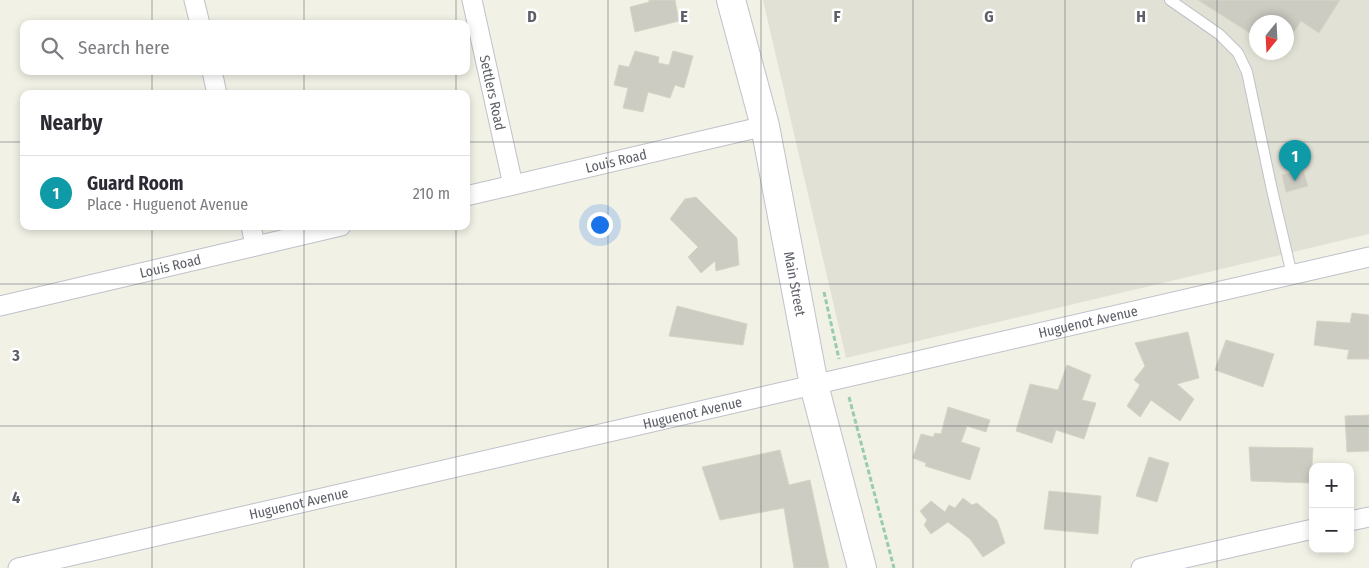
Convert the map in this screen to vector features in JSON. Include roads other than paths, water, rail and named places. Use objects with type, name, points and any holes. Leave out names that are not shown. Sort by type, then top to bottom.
[{"type":"street","points":[[194,0],[199,20]]},
{"type":"street","name":"Settlers Road","points":[[472,0],[513,185]]},
{"type":"street","name":"Main Street","points":[[731,0],[765,126],[814,385],[862,568]]},
{"type":"street","points":[[213,75],[216,90]]},
{"type":"street","name":"Louis Road","points":[[470,195],[765,126]]},
{"type":"street","points":[[251,230],[255,245]]},
{"type":"street","name":"Louis Road","points":[[0,306],[323,230]]},
{"type":"street","name":"Huguenot Avenue","points":[[18,568],[814,385],[843,376],[1369,257]]},
{"type":"street","points":[[1354,520],[1369,517]]},
{"type":"street","points":[[1141,568],[1309,530]]},
{"type":"lane","points":[[1170,0],[1219,34],[1238,53],[1247,72],[1292,275]]},
{"type":"place","name":"Guard Room","points":[[1295,181]]}]
